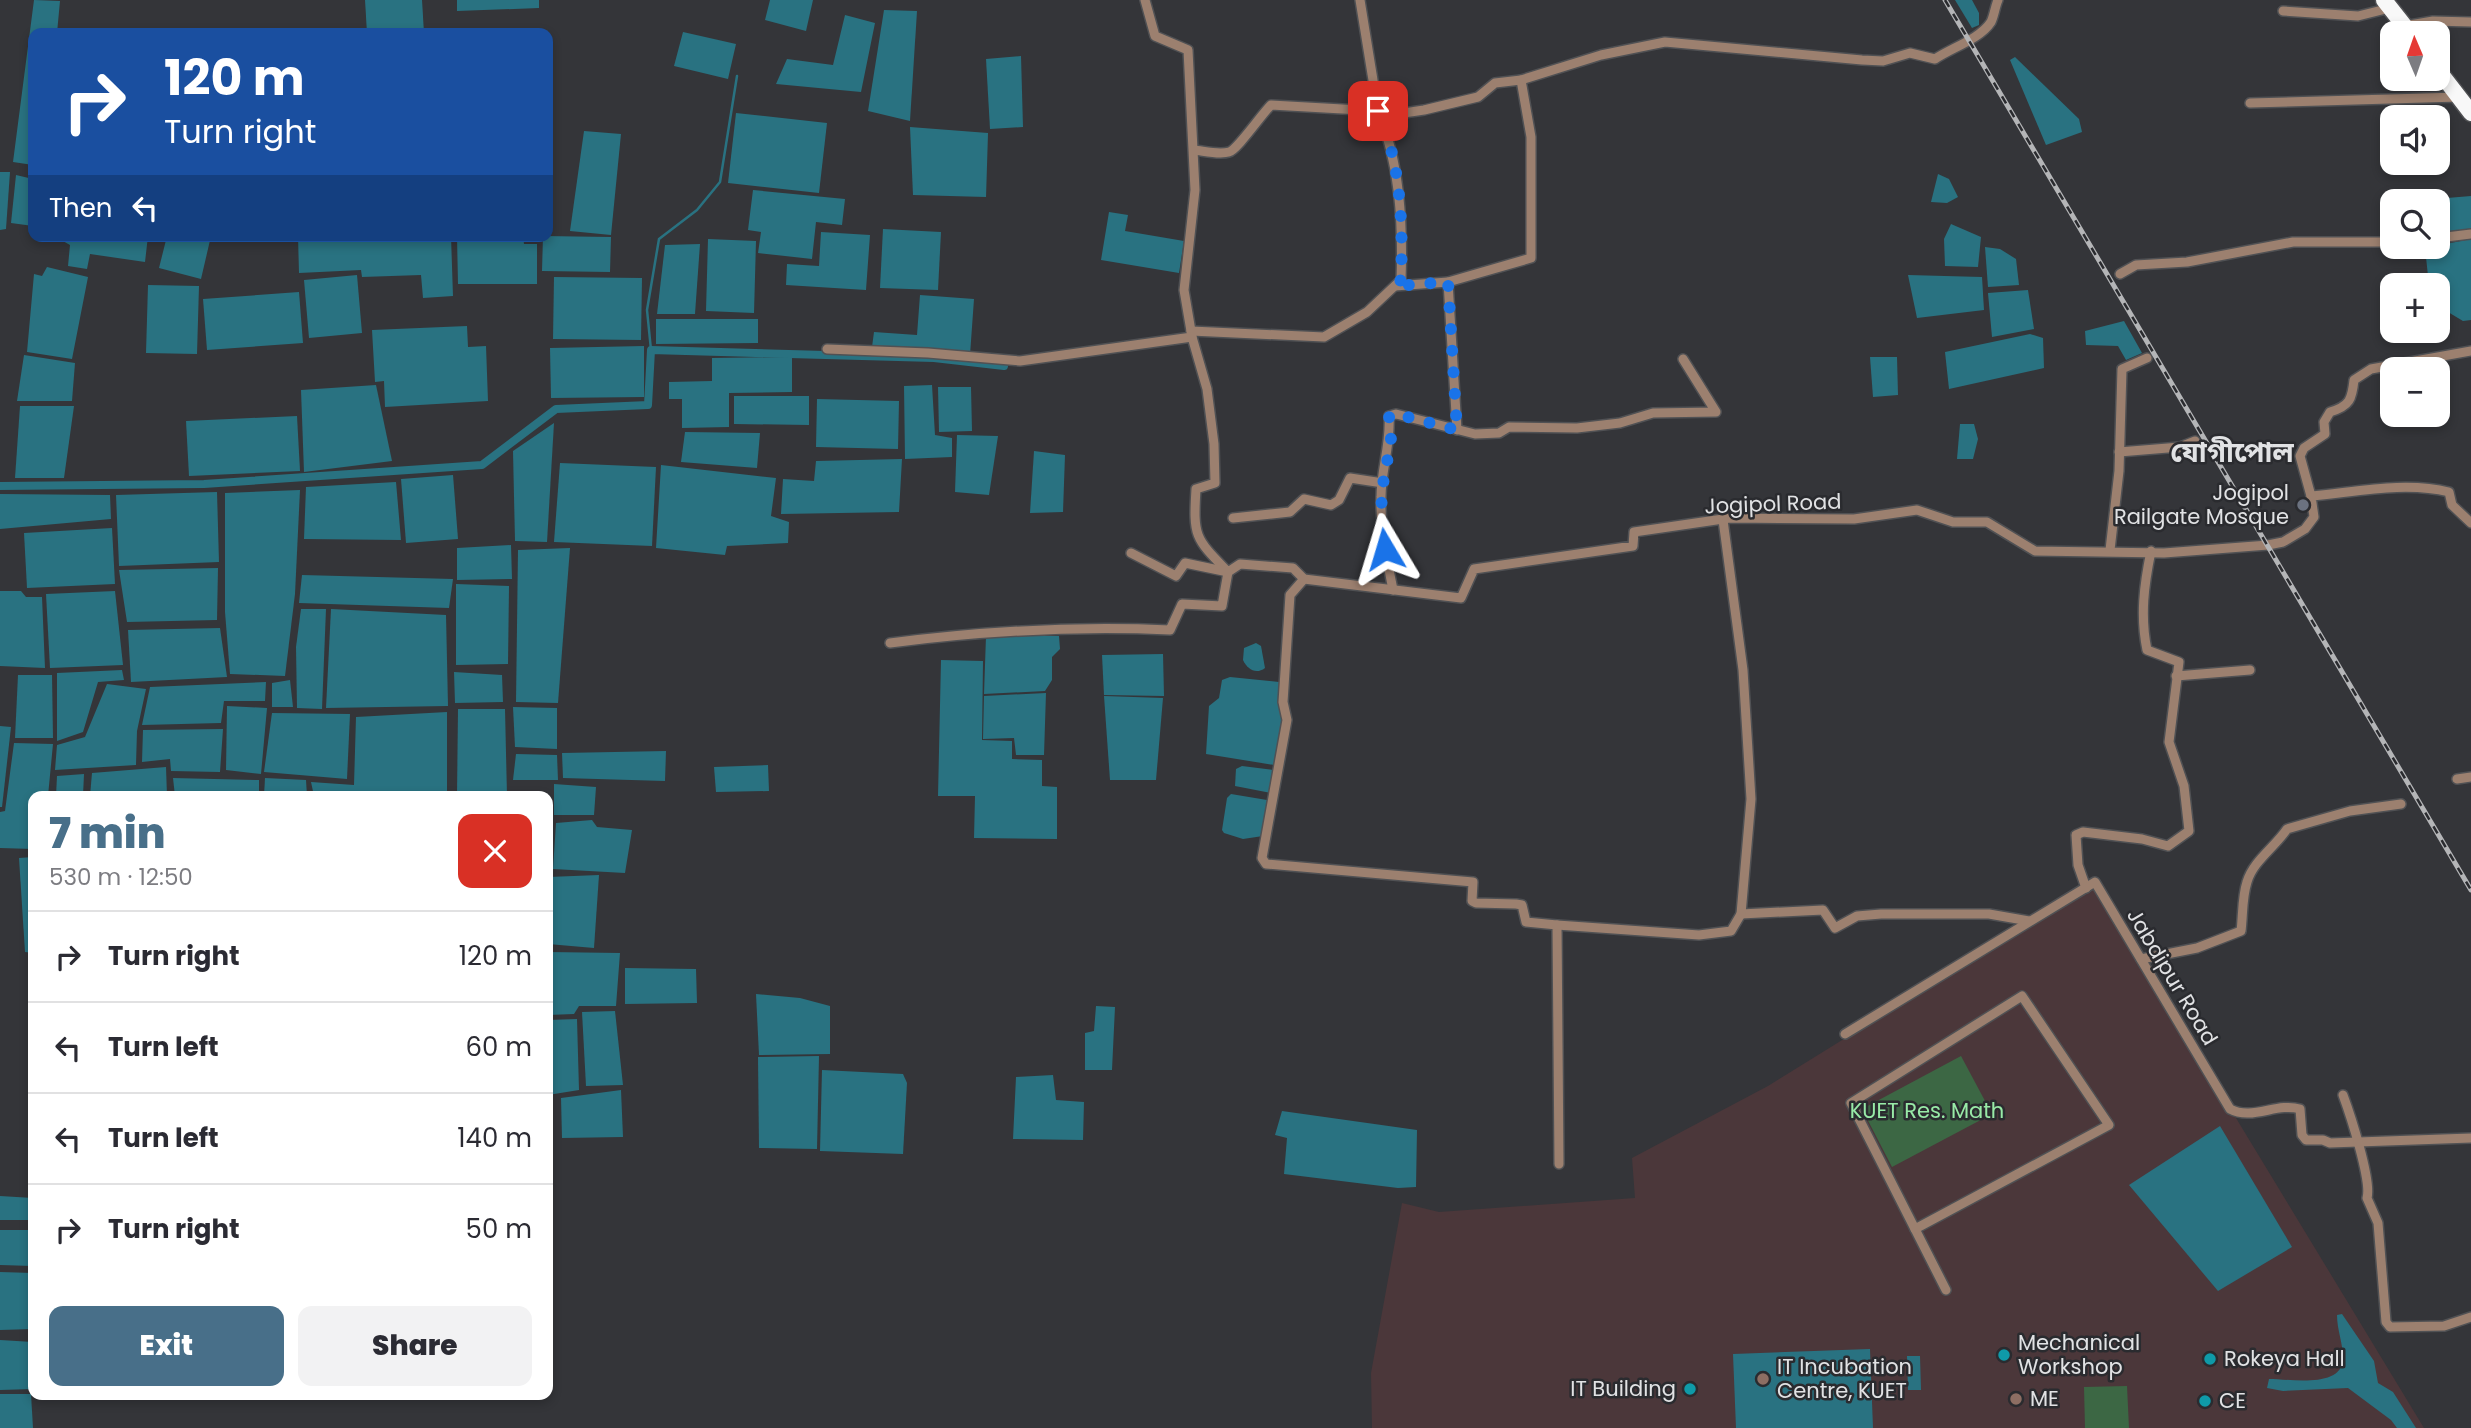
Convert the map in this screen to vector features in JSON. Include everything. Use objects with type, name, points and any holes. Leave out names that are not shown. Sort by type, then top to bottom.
[{"type":"highway","points":[[2387,4],[2400,21]]},
{"type":"highway","points":[[2450,85],[2471,113]]},
{"type":"street","points":[[1145,0],[1155,36],[1188,50],[1195,190],[1184,290],[1192,334],[1207,389],[1214,457],[1214,483],[1196,489],[1195,516],[1199,541],[1228,572]]},
{"type":"street","points":[[827,349],[929,353],[1020,361],[1192,334],[1324,337],[1367,312],[1401,280],[1399,198],[1389,137],[1378,111],[1360,0]]},
{"type":"street","points":[[1194,150],[1227,153],[1238,148],[1252,123],[1271,105],[1397,114],[1424,110],[1478,97],[1495,83],[1521,80],[1601,55],[1665,41],[1872,61],[1883,61],[1910,53],[1935,59],[1957,44],[1969,40],[1990,23],[1997,0]]},
{"type":"street","points":[[2283,11],[2358,16],[2387,4]]},
{"type":"street","points":[[2450,21],[2471,22]]},
{"type":"street","points":[[1395,286],[1448,282],[1531,258],[1531,137],[1521,80]]},
{"type":"street","points":[[2250,103],[2459,97]]},
{"type":"street","points":[[2450,237],[2471,234]]},
{"type":"street","points":[[2120,274],[2136,265],[2187,262],[2293,242],[2380,242]]},
{"type":"street","points":[[1448,282],[1457,430]]},
{"type":"street","points":[[2471,351],[2371,369],[2354,380],[2353,399],[2344,408],[2330,412],[2324,422],[2325,434],[2304,449],[2300,456],[2311,496],[2428,486],[2449,492],[2452,505],[2471,523]]},
{"type":"street","points":[[2110,550],[2119,452],[2122,369],[2147,358]]},
{"type":"street","points":[[1393,590],[1382,528],[1383,483],[1391,440],[1389,416],[1396,414],[1475,435],[1499,433],[1509,427],[1577,428],[1620,423],[1653,413],[1716,412],[1683,359]]},
{"type":"street","points":[[2119,452],[2180,447],[2195,441]]},
{"type":"street","points":[[1233,518],[1290,512],[1304,499],[1331,505],[1339,500],[1350,478],[1383,483]]},
{"type":"street","name":"Jogipol Road","points":[[1228,572],[1240,565],[1293,568],[1304,579],[1461,598],[1474,569],[1633,547],[1634,532],[1723,520],[1854,519],[1917,510],[1953,522],[1987,522],[2035,551],[2196,552],[2211,548],[2283,542],[2305,529],[2314,517],[2311,496]]},
{"type":"street","points":[[1304,579],[1290,595],[1283,702],[1287,720],[1262,858],[1266,864],[1473,882],[1472,901],[1522,905],[1526,922],[1699,935],[1731,931],[1741,914],[1751,799],[1743,670],[1723,520]]},
{"type":"street","points":[[1844,1034],[2086,888],[2078,865],[2076,835],[2083,832],[2168,846],[2189,831],[2184,786],[2169,742],[2179,662],[2147,650],[2142,628],[2144,591],[2151,551]]},
{"type":"street","points":[[1131,553],[1176,576],[1185,563],[1228,572]]},
{"type":"street","points":[[890,643],[943,636],[1100,627],[1170,630],[1182,604],[1222,606],[1228,572]]},
{"type":"street","points":[[2176,676],[2250,670]]},
{"type":"street","points":[[2457,779],[2471,776]]},
{"type":"street","points":[[2141,959],[2197,947],[2241,931],[2247,881],[2259,861],[2278,843],[2287,829],[2350,811],[2401,804]]},
{"type":"street","name":"Jabdipur Road","points":[[2086,888],[2095,882],[2230,1110],[2247,1113],[2291,1106],[2300,1109],[2302,1135],[2306,1140],[2340,1144],[2471,1138]]},
{"type":"street","points":[[1741,914],[1823,910],[1835,928],[1857,916],[1881,914],[1989,914],[2029,921]]},
{"type":"street","points":[[1557,925],[1559,1164]]},
{"type":"street","points":[[1915,1229],[2109,1125],[2022,996],[1851,1103],[1915,1229],[1946,1290]]},
{"type":"street","points":[[2343,1094],[2357,1142],[2367,1198],[2378,1223],[2386,1322],[2390,1327],[2444,1326],[2471,1317]]},
{"type":"shaded area","points":[[2094,884],[2424,1428],[1372,1428],[1371,1373],[1402,1203],[1439,1212],[1635,1198],[1632,1158],[1768,1086]]},
{"type":"green space","name":"KUET Res. Math","points":[[1961,1056],[1992,1114],[1892,1167],[1862,1109]]},
{"type":"green space","points":[[2127,1386],[2129,1428],[2085,1428],[2084,1387]]},
{"type":"water","points":[[34,0],[60,1],[57,28],[30,28]]},
{"type":"water","points":[[365,0],[422,0],[424,28],[367,28]]},
{"type":"water","points":[[457,0],[539,0],[539,8],[457,11]]},
{"type":"water","points":[[770,0],[813,0],[806,31],[765,20]]},
{"type":"water","points":[[1955,0],[1972,0],[1979,13],[1979,25],[1972,28]]},
{"type":"water","points":[[884,10],[917,11],[910,121],[868,111]]},
{"type":"water","points":[[845,15],[875,23],[861,92],[776,84],[787,59],[833,65]]},
{"type":"water","points":[[683,32],[736,44],[728,79],[674,66]]},
{"type":"water","points":[[28,46],[28,164],[13,162]]},
{"type":"water","points":[[1021,56],[1023,127],[990,129],[986,59]]},
{"type":"water","points":[[2015,57],[2079,119],[2082,132],[2046,145],[2010,60]]},
{"type":"water","points":[[736,113],[827,123],[819,193],[728,183]]},
{"type":"water","points":[[910,127],[988,133],[986,197],[913,195]]},
{"type":"water","points":[[584,131],[621,134],[611,235],[570,231]]},
{"type":"water","points":[[0,172],[10,172],[6,229],[0,230]]},
{"type":"water","points":[[1938,174],[1949,179],[1958,197],[1947,203],[1931,202]]},
{"type":"water","points":[[16,175],[28,178],[28,225],[11,223]]},
{"type":"water","points":[[753,190],[845,199],[842,225],[816,222],[812,259],[758,253],[761,232],[748,230]]},
{"type":"water","points":[[2471,196],[2471,230],[2450,233],[2450,198]]},
{"type":"water","points":[[1109,212],[1128,215],[1125,231],[1184,241],[1179,273],[1101,260]]},
{"type":"water","points":[[1951,224],[1981,237],[1978,267],[1945,266],[1944,239]]},
{"type":"water","points":[[883,229],[941,232],[938,290],[880,288]]},
{"type":"water","points":[[821,232],[870,235],[866,290],[786,285],[787,264],[819,266]]},
{"type":"water","points":[[553,236],[611,237],[610,272],[542,271],[543,242],[553,242]]},
{"type":"water","points":[[708,239],[756,241],[754,313],[706,311]]},
{"type":"water","points":[[2471,239],[2471,320],[2463,321],[2450,313],[2450,273],[2428,273],[2426,259],[2450,259],[2450,243]]},
{"type":"water","points":[[65,242],[147,242],[145,262],[90,254],[87,269],[68,266],[70,245]]},
{"type":"water","points":[[166,242],[210,242],[201,279],[159,268]]},
{"type":"water","points":[[298,242],[451,242],[453,296],[423,298],[421,275],[362,277],[361,270],[299,273]]},
{"type":"water","points":[[457,242],[537,244],[537,284],[458,284]]},
{"type":"water","points":[[700,244],[695,314],[657,314],[665,245]]},
{"type":"water","points":[[1985,247],[2000,249],[2016,259],[2019,285],[1988,287]]},
{"type":"water","points":[[47,267],[88,277],[72,359],[27,352],[34,274],[42,276]]},
{"type":"water","points":[[357,275],[362,333],[309,338],[304,280]]},
{"type":"water","points":[[1908,275],[1982,277],[1984,310],[1917,318]]},
{"type":"water","points":[[554,277],[642,278],[641,340],[553,339]]},
{"type":"water","points":[[148,285],[199,286],[197,354],[146,353]]},
{"type":"water","points":[[2028,290],[2034,329],[1992,337],[1988,293]]},
{"type":"water","points":[[299,292],[303,343],[207,350],[203,299]]},
{"type":"water","points":[[920,295],[974,299],[970,355],[872,347],[874,332],[917,335]]},
{"type":"water","points":[[656,319],[758,319],[758,343],[656,344]]},
{"type":"water","points":[[2124,321],[2142,353],[2126,360],[2118,346],[2086,345],[2085,331]]},
{"type":"water","points":[[467,326],[468,347],[486,346],[488,401],[385,407],[384,381],[375,382],[372,330]]},
{"type":"water","points":[[2030,334],[2043,338],[2044,368],[1949,389],[1945,352]]},
{"type":"water","points":[[644,346],[644,397],[551,398],[550,348]]},
{"type":"water","points":[[24,355],[75,363],[72,401],[17,401]]},
{"type":"water","points":[[792,357],[792,392],[729,393],[729,427],[682,428],[682,399],[669,399],[669,382],[712,381],[712,358]]},
{"type":"water","points":[[1870,357],[1897,357],[1898,395],[1873,397]]},
{"type":"water","points":[[376,385],[392,461],[304,472],[301,390]]},
{"type":"water","points":[[932,385],[935,435],[952,438],[952,457],[905,459],[904,386]]},
{"type":"water","points":[[938,387],[971,387],[972,431],[939,432]]},
{"type":"water","points":[[734,396],[809,396],[809,425],[734,424]]},
{"type":"water","points":[[817,399],[899,401],[898,449],[816,447]]},
{"type":"water","points":[[20,406],[74,406],[64,478],[15,478]]},
{"type":"water","points":[[297,416],[300,471],[189,476],[186,421]]},
{"type":"water","points":[[554,423],[547,542],[515,541],[513,451]]},
{"type":"water","points":[[1960,424],[1974,424],[1978,439],[1973,459],[1957,459]]},
{"type":"water","points":[[685,432],[760,433],[757,468],[681,462]]},
{"type":"water","points":[[957,435],[998,436],[989,495],[955,492]]},
{"type":"water","points":[[1034,451],[1065,455],[1063,512],[1030,513]]},
{"type":"water","points":[[902,459],[899,512],[781,514],[783,479],[814,481],[816,461]]},
{"type":"water","points":[[560,463],[656,467],[652,546],[554,542]]},
{"type":"water","points":[[661,465],[776,478],[771,516],[789,522],[788,543],[727,546],[725,555],[656,548]]},
{"type":"water","points":[[453,475],[458,539],[406,543],[401,479]]},
{"type":"water","points":[[396,482],[401,540],[304,539],[306,487]]},
{"type":"water","points":[[300,490],[295,594],[285,676],[230,674],[225,612],[225,493]]},
{"type":"water","points":[[217,492],[219,562],[119,566],[116,495]]},
{"type":"water","points":[[0,494],[110,495],[111,519],[0,529]]},
{"type":"water","points":[[112,528],[115,584],[27,588],[24,533]]},
{"type":"water","points":[[511,545],[512,579],[457,580],[457,548]]},
{"type":"water","points":[[570,548],[558,703],[516,702],[518,550]]},
{"type":"water","points":[[218,568],[217,620],[127,622],[119,570]]},
{"type":"water","points":[[302,575],[453,579],[449,608],[299,603]]},
{"type":"water","points":[[456,584],[509,586],[508,664],[456,665]]},
{"type":"water","points":[[0,591],[21,591],[26,597],[42,597],[45,668],[0,666]]},
{"type":"water","points":[[115,591],[123,665],[50,668],[46,594]]},
{"type":"water","points":[[301,609],[326,609],[322,709],[297,708],[296,647]]},
{"type":"water","points":[[331,609],[446,615],[448,706],[326,708]]},
{"type":"water","points":[[220,628],[227,677],[131,682],[128,630]]},
{"type":"water","points":[[986,636],[1059,636],[1060,649],[1052,657],[1052,680],[1045,691],[984,694]]},
{"type":"water","points":[[1256,643],[1261,646],[1265,668],[1258,671],[1249,668],[1243,660],[1244,648]]},
{"type":"water","points":[[1163,654],[1164,696],[1104,695],[1102,655]]},
{"type":"water","points":[[941,660],[983,661],[982,740],[1012,741],[1012,759],[1042,760],[1042,786],[1057,787],[1057,839],[974,838],[975,796],[938,796]]},
{"type":"water","points":[[122,670],[124,680],[98,682],[83,732],[57,741],[57,673]]},
{"type":"water","points":[[454,672],[502,675],[503,702],[455,703]]},
{"type":"water","points":[[18,675],[52,675],[53,738],[15,738]]},
{"type":"water","points":[[1230,677],[1279,682],[1285,722],[1277,763],[1274,765],[1206,754],[1209,706],[1219,698],[1222,680]]},
{"type":"water","points":[[290,680],[293,707],[272,707],[272,683]]},
{"type":"water","points":[[266,682],[265,701],[224,701],[221,723],[142,725],[150,687]]},
{"type":"water","points":[[107,684],[146,689],[137,731],[136,765],[55,770],[57,745],[85,737]]},
{"type":"water","points":[[1046,693],[1044,755],[1016,755],[1014,738],[983,739],[984,696]]},
{"type":"water","points":[[1104,696],[1163,698],[1156,780],[1110,780]]},
{"type":"water","points":[[227,706],[267,708],[261,774],[226,770]]},
{"type":"water","points":[[513,707],[557,708],[557,749],[515,747]]},
{"type":"water","points":[[458,709],[505,709],[507,791],[457,791]]},
{"type":"water","points":[[447,712],[447,791],[313,791],[311,782],[354,785],[356,717]]},
{"type":"water","points":[[272,713],[350,714],[347,779],[264,772]]},
{"type":"water","points":[[0,726],[11,727],[2,807],[0,807]]},
{"type":"water","points":[[223,729],[220,772],[171,771],[170,759],[142,762],[143,730]]},
{"type":"water","points":[[14,743],[53,744],[48,791],[28,791],[28,849],[0,848],[0,812],[5,811]]},
{"type":"water","points":[[666,751],[665,781],[563,778],[562,753]]},
{"type":"water","points":[[516,754],[557,755],[558,780],[513,780]]},
{"type":"water","points":[[768,765],[769,791],[716,792],[714,767]]},
{"type":"water","points":[[1242,766],[1273,770],[1271,793],[1235,786],[1236,769]]},
{"type":"water","points":[[166,767],[167,791],[90,791],[92,773]]},
{"type":"water","points":[[84,774],[83,791],[56,791],[57,776]]},
{"type":"water","points":[[173,778],[259,780],[259,791],[174,791]]},
{"type":"water","points":[[265,778],[306,780],[307,791],[264,791]]},
{"type":"water","points":[[554,784],[596,787],[594,815],[554,815]]},
{"type":"water","points":[[1231,794],[1267,800],[1263,836],[1243,839],[1224,833],[1222,830],[1227,798]]},
{"type":"water","points":[[592,820],[597,827],[632,830],[625,873],[553,869],[556,823]]},
{"type":"water","points":[[28,857],[28,952],[25,952],[19,858]]},
{"type":"water","points":[[599,875],[594,948],[553,944],[553,877]]},
{"type":"water","points":[[553,952],[620,953],[616,1006],[579,1006],[574,1014],[553,1015]]},
{"type":"water","points":[[625,968],[696,969],[697,1003],[625,1004]]},
{"type":"water","points":[[756,994],[800,998],[830,1006],[830,1054],[759,1055]]},
{"type":"water","points":[[1096,1006],[1115,1007],[1112,1070],[1085,1070],[1085,1033],[1094,1031]]},
{"type":"water","points":[[615,1011],[623,1085],[586,1086],[582,1012]]},
{"type":"water","points":[[577,1019],[579,1090],[553,1094],[553,1020]]},
{"type":"water","points":[[819,1056],[817,1149],[759,1148],[758,1057]]},
{"type":"water","points":[[822,1070],[903,1074],[907,1083],[903,1154],[820,1151]]},
{"type":"water","points":[[1053,1075],[1056,1100],[1084,1102],[1083,1140],[1013,1139],[1016,1077]]},
{"type":"water","points":[[621,1090],[623,1137],[562,1138],[561,1098]]},
{"type":"water","points":[[1282,1111],[1417,1130],[1416,1187],[1398,1188],[1284,1174],[1287,1138],[1275,1135]]},
{"type":"water","points":[[2220,1126],[2292,1247],[2218,1291],[2129,1185]]},
{"type":"water","points":[[0,1196],[28,1198],[28,1220],[0,1220]]},
{"type":"water","points":[[0,1230],[28,1230],[28,1266],[0,1265]]},
{"type":"water","points":[[0,1272],[28,1273],[28,1329],[0,1330]]},
{"type":"water","points":[[2342,1314],[2374,1361],[2378,1383],[2393,1392],[2416,1428],[2397,1428],[2391,1420],[2348,1388],[2283,1391],[2267,1388],[2269,1379],[2314,1380],[2334,1374],[2341,1368],[2343,1358],[2337,1315]]},
{"type":"water","points":[[0,1340],[28,1342],[28,1389],[0,1390]]},
{"type":"water","points":[[1870,1349],[1873,1428],[1736,1428],[1733,1354]]},
{"type":"water","points":[[1907,1356],[1920,1356],[1921,1390],[1908,1390]]},
{"type":"water","points":[[0,1394],[28,1394],[28,1400],[31,1400],[33,1428],[0,1428]]},
{"type":"waterway","points":[[651,350],[647,310],[659,239],[697,210],[720,182],[737,76]]},
{"type":"waterway","points":[[0,486],[204,484],[482,465],[556,409],[648,405],[651,350],[934,358],[1004,366]]},
{"type":"railway","points":[[1945,0],[2471,890]]},
{"type":"place","name":"Jogipol Railgate Mosque","points":[[2303,505]]},
{"type":"place","name":"Mechanical Workshop","points":[[2004,1355]]},
{"type":"place","name":"Rokeya Hall","points":[[2210,1359]]},
{"type":"place","name":"IT Incubation Centre, KUET","points":[[1763,1379]]},
{"type":"place","name":"IT Building","points":[[1690,1389]]},
{"type":"place","name":"ME","points":[[2016,1399]]},
{"type":"place","name":"CE","points":[[2205,1401]]},
{"type":"district","name":"যোগীপোল","points":[[2232,452]]},
{"type":"route","points":[[1378,111],[1389,137],[1399,198],[1401,280],[1395,286],[1448,282],[1457,430],[1396,414],[1389,416],[1391,440],[1381,495],[1385,549]]}]
